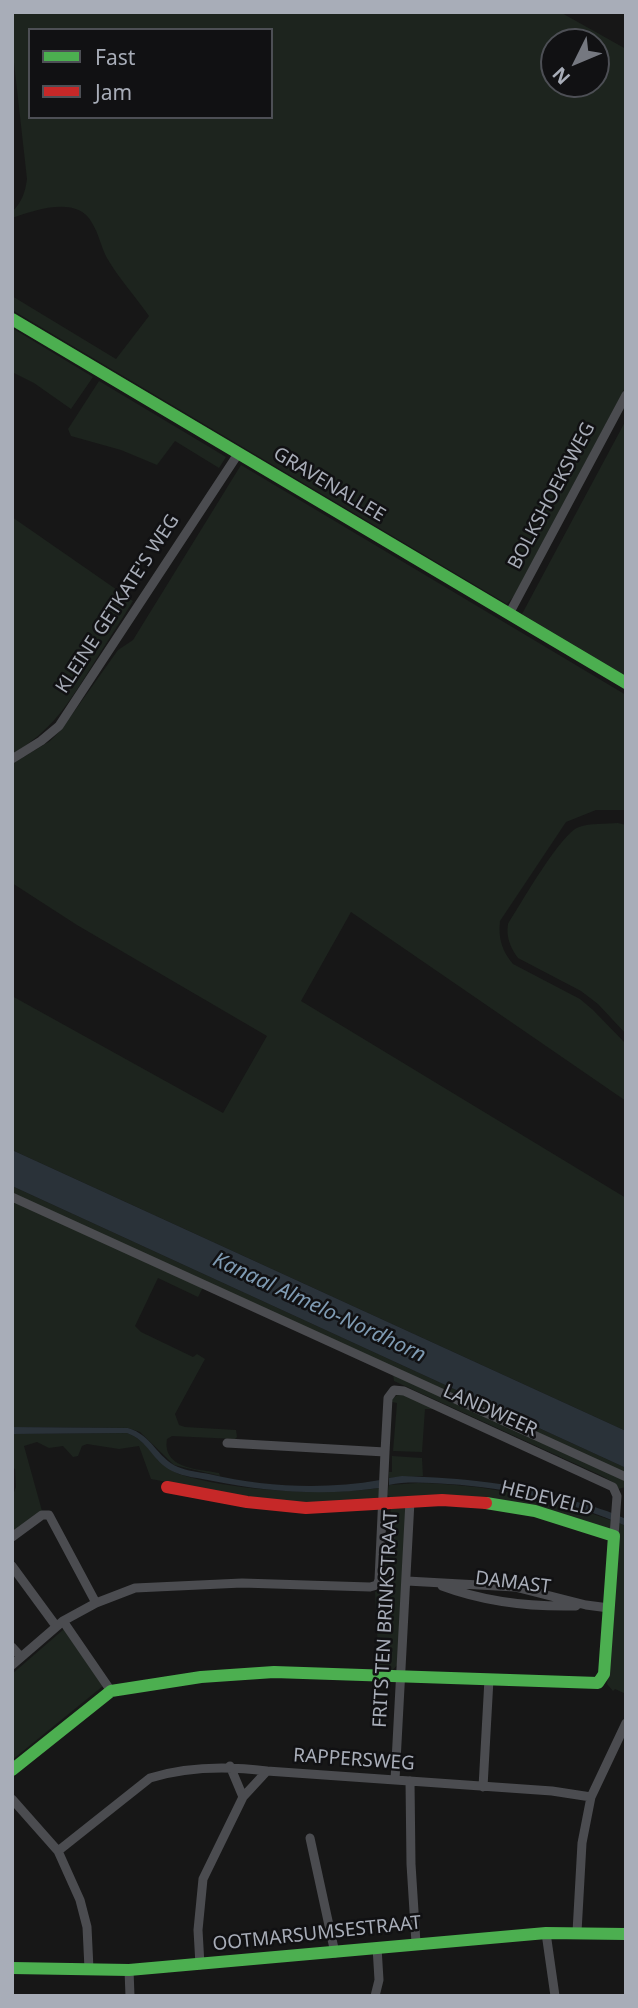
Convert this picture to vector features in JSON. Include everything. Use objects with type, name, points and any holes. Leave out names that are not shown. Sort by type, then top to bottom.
[{"type":"street","name":"GRAVENALLEE","points":[[12,319],[626,683]]},
{"type":"street","name":"BOLKSHOEKSWEG","points":[[509,614],[626,396]]},
{"type":"street","name":"KLEINE GETKATE'S WEG","points":[[12,759],[59,726],[238,454]]},
{"type":"street","points":[[12,1196],[626,1477]]},
{"type":"street","name":"LANDWEER","points":[[385,1452],[388,1398],[394,1390],[404,1391],[611,1485],[616,1491],[614,1531]]},
{"type":"street","points":[[227,1444],[385,1452]]},
{"type":"street","name":"FRITS TEN BRINKSTRAAT","points":[[96,1603],[135,1588],[242,1583],[370,1587],[377,1585],[385,1452]]},
{"type":"street","name":"HEDEVELD","points":[[111,1691],[201,1677],[274,1672],[598,1683],[604,1674],[614,1531],[498,1504],[442,1500],[306,1508],[247,1502],[167,1487]]},
{"type":"street","name":"FRITS TEN BRINKSTRAAT","points":[[395,1780],[410,1501]]},
{"type":"street","points":[[12,1537],[45,1514],[51,1517],[96,1603],[60,1623],[12,1665]]},
{"type":"street","points":[[12,1566],[60,1623],[111,1691],[12,1770]]},
{"type":"street","name":"DAMAST","points":[[407,1581],[515,1587],[609,1608]]},
{"type":"street","name":"DAMAST","points":[[438,1584],[463,1594],[512,1604],[586,1605]]},
{"type":"street","points":[[12,1647],[21,1657]]},
{"type":"street","points":[[483,1787],[489,1679]]},
{"type":"street","points":[[577,1932],[582,1843],[590,1801],[626,1723]]},
{"type":"street","points":[[58,1851],[150,1778],[168,1772],[230,1766],[267,1771]]},
{"type":"street","points":[[230,1766],[243,1797]]},
{"type":"street","name":"RAPPERSWEG","points":[[200,1965],[198,1930],[203,1879],[243,1797],[267,1771],[552,1791],[590,1801]]},
{"type":"street","points":[[410,1781],[416,1943]]},
{"type":"street","points":[[12,1799],[58,1851],[80,1900],[88,1927],[89,1969]]},
{"type":"street","points":[[310,1838],[335,1953]]},
{"type":"street","points":[[546,1933],[555,1996]]},
{"type":"street","name":"OOTMARSUMSESTRAAT","points":[[12,1968],[129,1970],[546,1933],[626,1934]]},
{"type":"street","points":[[374,1996],[379,1980],[377,1947]]},
{"type":"street","points":[[129,1970],[130,1996]]},
{"type":"shaded area","points":[[12,12],[560,12],[589,28],[540,28],[540,98],[610,98],[610,40],[626,49],[626,386],[514,596],[507,604],[12,310],[12,296],[116,359],[149,316],[112,266],[85,214],[77,209],[55,207],[12,218],[12,212],[25,189],[27,179],[12,45]]},
{"type":"shaded area","points":[[12,328],[93,377],[71,409],[34,383],[12,372]]},
{"type":"shaded area","points":[[99,381],[226,457],[219,468],[175,441],[157,465],[121,450],[71,436],[68,429]]},
{"type":"shaded area","points":[[626,420],[626,676],[522,614]]},
{"type":"shaded area","points":[[241,465],[626,695],[626,810],[596,810],[566,822],[500,921],[500,939],[513,964],[580,999],[626,1044],[626,1101],[351,912],[301,1001],[626,1198],[626,1431],[12,1150],[12,996],[223,1113],[267,1036],[77,925],[12,883],[12,764],[50,741],[61,730],[118,650],[133,640]]},
{"type":"shaded area","points":[[12,517],[133,601],[58,716],[38,736],[12,754]]},
{"type":"shaded area","points":[[593,824],[626,825],[626,1034],[598,1004],[581,991],[518,958],[508,933],[508,924],[531,887],[571,832]]},
{"type":"shaded area","points":[[12,1186],[626,1468],[626,1474],[12,1193]]},
{"type":"shaded area","points":[[12,1199],[203,1287],[198,1297],[158,1278],[135,1326],[141,1332],[193,1357],[197,1354],[205,1359],[175,1414],[179,1425],[236,1430],[237,1437],[172,1436],[167,1439],[167,1449],[176,1462],[219,1473],[220,1476],[174,1465],[140,1432],[128,1428],[12,1427]]},
{"type":"shaded area","points":[[393,1374],[626,1481],[626,1487],[618,1489],[616,1484],[602,1476],[394,1381]]},
{"type":"shaded area","points":[[400,1393],[435,1409],[425,1409],[422,1452],[393,1451],[397,1403],[392,1402],[392,1399]]},
{"type":"shaded area","points":[[127,1433],[142,1442],[168,1467],[182,1475],[227,1485],[307,1492],[379,1488],[380,1497],[343,1503],[267,1501],[151,1479],[139,1446],[119,1449],[87,1444],[82,1446],[78,1456],[73,1457],[63,1446],[49,1448],[37,1442],[24,1446],[42,1511],[12,1532],[12,1497],[16,1487],[15,1469],[12,1467],[12,1434]]},
{"type":"shaded area","points":[[392,1456],[422,1458],[423,1476],[389,1478],[389,1472],[392,1472]]},
{"type":"shaded area","points":[[417,1483],[492,1489],[541,1499],[613,1521],[612,1530],[446,1496],[387,1495],[389,1485]]},
{"type":"shaded area","points":[[391,1507],[406,1508],[398,1664],[392,1671],[379,1670],[375,1592],[382,1589]]},
{"type":"shaded area","points":[[619,1523],[626,1526],[626,1694],[615,1689],[613,1691],[607,1684]]},
{"type":"shaded area","points":[[64,1629],[103,1686],[12,1760],[12,1674]]},
{"type":"water","name":"Kanaal Almelo-Nordhorn","points":[[12,1150],[626,1431],[626,1468],[12,1186]]},
{"type":"water","points":[[12,1427],[128,1428],[143,1436],[171,1463],[189,1470],[251,1482],[294,1486],[380,1480],[379,1488],[317,1492],[234,1485],[172,1471],[140,1441],[127,1433],[12,1434]]},
{"type":"water","points":[[402,1476],[468,1480],[532,1490],[613,1514],[626,1519],[626,1526],[583,1509],[516,1492],[448,1484],[389,1485],[389,1478]]},
{"type":"traffic: fast","points":[[12,319],[626,683]]},
{"type":"traffic: fast","points":[[12,1770],[111,1691],[201,1677],[274,1672],[598,1683],[604,1674],[614,1536],[535,1511],[486,1503]]},
{"type":"traffic: fast","points":[[12,1968],[129,1970],[546,1933],[626,1934]]},
{"type":"traffic: jam","points":[[167,1487],[247,1502],[306,1508],[442,1500],[486,1503]]}]
